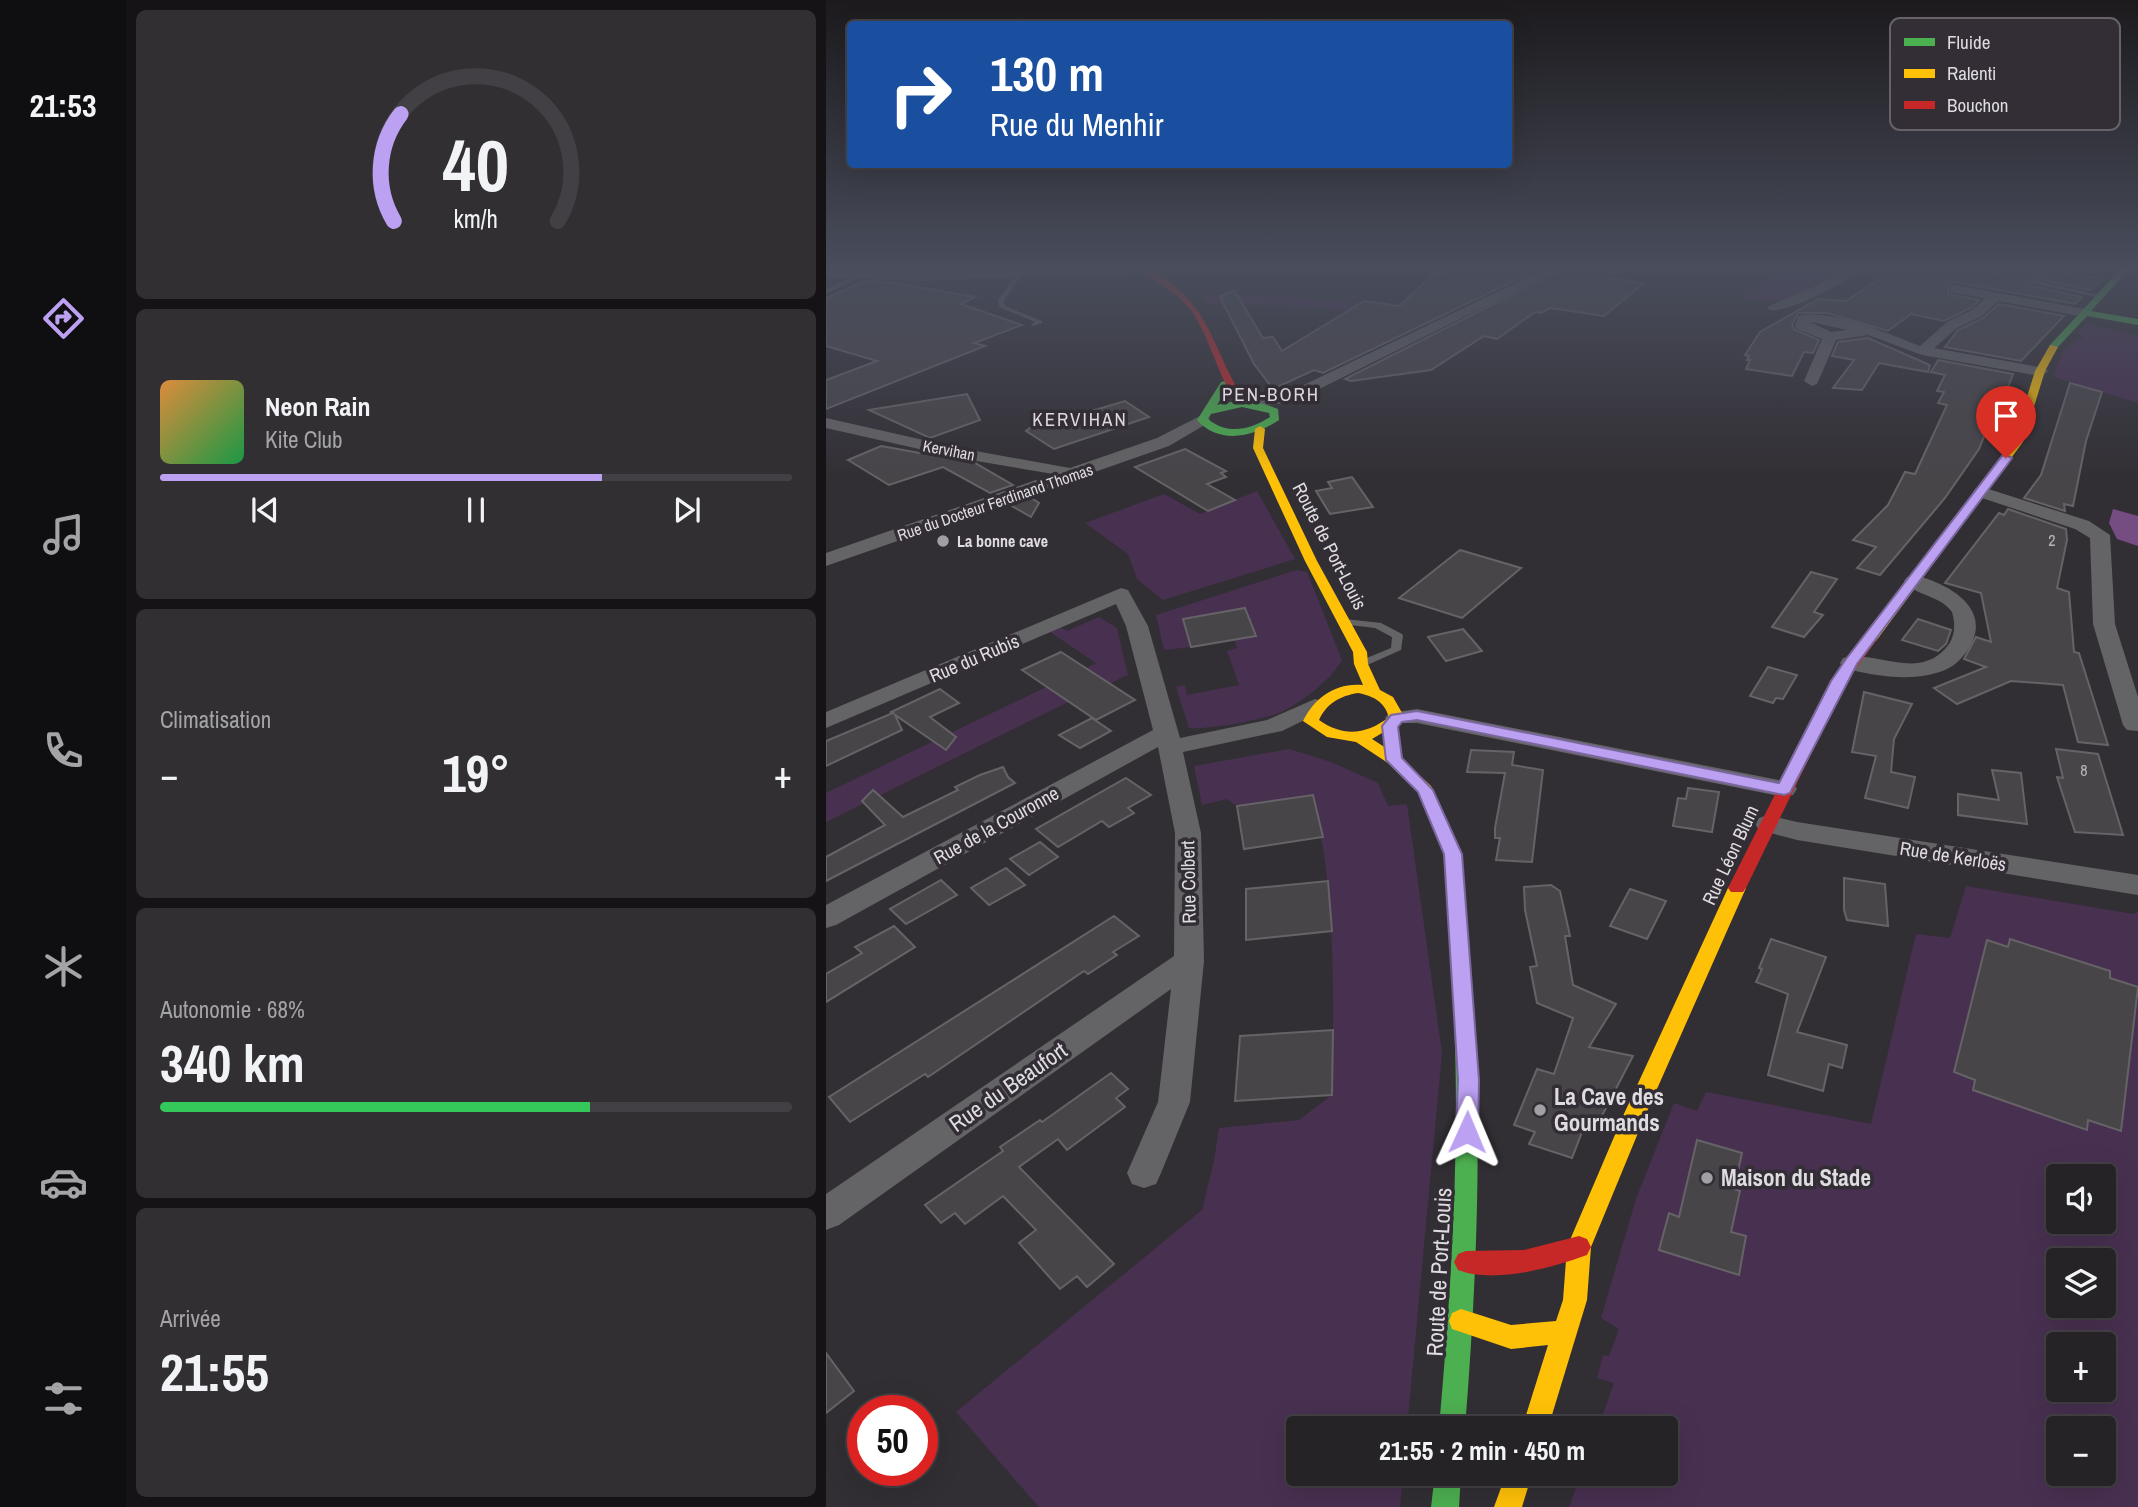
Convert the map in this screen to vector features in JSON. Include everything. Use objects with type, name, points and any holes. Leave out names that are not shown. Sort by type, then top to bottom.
[{"type":"main road","points":[[1207,337],[1225,384],[1248,403]]},
{"type":"main road","name":"Rue Léon Blum","points":[[1539,1416],[1575,1300],[1579,1247],[1633,1116],[1784,789],[1839,681],[1851,663],[2018,442],[2040,371],[2050,351],[2063,337]]},
{"type":"main road","points":[[1225,384],[1206,416],[1206,427],[1224,432],[1258,448],[1259,429]]},
{"type":"main road","points":[[1206,416],[1225,405],[1248,403],[1274,411],[1275,418],[1259,429],[1224,432]]},
{"type":"main road","name":"Route de Port-Louis","points":[[1258,448],[1311,561],[1360,652],[1361,664],[1373,691]]},
{"type":"main road","points":[[1343,691],[1361,664]]},
{"type":"main road","points":[[1393,722],[1362,739],[1333,737],[1320,731],[1311,721],[1315,706],[1327,697],[1343,691],[1373,691],[1387,697],[1395,706],[1394,760]]},
{"type":"main road","name":"Route de Port-Louis","points":[[1362,739],[1394,760],[1425,790],[1453,854],[1468,1080],[1466,1262],[1453,1416]]},
{"type":"main road","points":[[1466,1262],[1496,1264],[1544,1261],[1579,1247]]},
{"type":"main road","points":[[1461,1321],[1494,1335],[1529,1339],[1564,1332]]},
{"type":"main road","points":[[1445,1507],[1447,1486]]},
{"type":"main road","points":[[1508,1507],[1515,1486]]},
{"type":"street","points":[[1274,411],[1289,398],[1414,337]]},
{"type":"street","points":[[1812,381],[1830,337]]},
{"type":"street","points":[[1890,337],[1922,351],[2040,371]]},
{"type":"street","points":[[1922,351],[1938,337]]},
{"type":"street","points":[[1248,403],[1289,398]]},
{"type":"street","name":"Rue du Docteur Ferdinand Thomas","points":[[1163,442],[1206,416]]},
{"type":"street","name":"Kervihan","points":[[826,423],[885,438],[1054,469],[1073,475]]},
{"type":"street","name":"Rue du Docteur Ferdinand Thomas","points":[[826,560],[1163,442],[1224,432]]},
{"type":"street","points":[[1982,492],[2082,525],[2100,535],[2104,624],[2137,730]]},
{"type":"street","points":[[1851,663],[1912,670],[1937,665],[1958,651],[1965,633],[1964,618],[1958,605],[1941,592],[1914,581]]},
{"type":"street","name":"Rue du Rubis","points":[[833,712],[1121,594]]},
{"type":"street","name":"Rue Colbert","points":[[1121,594],[1137,626],[1168,740],[1188,833],[1189,961],[1174,1102],[1143,1173]]},
{"type":"street","points":[[1274,726],[1315,706]]},
{"type":"street","points":[[1393,722],[1417,716],[1784,789]]},
{"type":"street","points":[[1274,726],[1320,731]]},
{"type":"street","name":"Rue de la Couronne","points":[[826,918],[1168,740],[1274,726]]},
{"type":"street","name":"Rue de Kerloës","points":[[1768,824],[1797,831],[2138,885]]},
{"type":"street","name":"Rue du Beaufort","points":[[826,1214],[1189,961]]},
{"type":"lane","points":[[1345,622],[1377,625],[1398,636],[1396,650],[1361,664]]},
{"type":"shaded area","points":[[2138,337],[2138,403],[2054,377],[2065,349],[2081,339]]},
{"type":"shaded area","points":[[1257,491],[1295,559],[1163,600],[1137,579],[1128,554],[1085,523],[1164,494],[1200,514]]},
{"type":"shaded area","points":[[2113,509],[2138,516],[2138,546],[2117,539],[2109,523]]},
{"type":"shaded area","points":[[1297,570],[1307,572],[1342,660],[1337,668],[1315,690],[1281,712],[1235,724],[1189,728],[1176,687],[1185,685],[1187,695],[1239,685],[1227,651],[1237,648],[1234,639],[1255,635],[1245,608],[1184,619],[1191,647],[1164,650],[1156,615]]},
{"type":"shaded area","points":[[1099,617],[1117,628],[1128,675],[826,822],[826,793],[1096,663],[1047,630],[1057,625],[1067,631]]},
{"type":"shaded area","points":[[1289,749],[1331,762],[1378,783],[1388,806],[1407,804],[1442,1053],[1408,1416],[1286,1416],[1286,1486],[1402,1486],[1400,1507],[1039,1507],[956,1412],[1202,1210],[1219,1128],[1299,1120],[1332,1095],[1333,982],[1330,907],[1321,832],[1313,795],[1237,806],[1227,799],[1202,805],[1194,766]]},
{"type":"shaded area","points":[[1966,886],[2133,914],[2138,912],[2138,1507],[1569,1507],[1577,1486],[1678,1486],[1678,1416],[1602,1416],[1614,1383],[1597,1378],[1603,1355],[1609,1356],[1619,1329],[1601,1318],[1636,1199],[1674,1103],[1697,1111],[1706,1092],[1871,1124],[1916,934],[1950,938]]},
{"type":"building","points":[[826,337],[989,337],[974,343],[985,346],[826,409],[826,380],[877,361],[826,346]]},
{"type":"building","points":[[1240,337],[1273,337],[1282,351],[1304,337],[1397,337],[1323,373],[1314,370],[1273,389],[1254,364]]},
{"type":"building","points":[[1428,337],[1482,337],[1431,370],[1351,381],[1345,379]]},
{"type":"building","points":[[1757,337],[1813,337],[1819,340],[1813,353],[1804,352],[1792,376],[1746,369],[1750,360],[1747,360],[1749,356],[1745,355]]},
{"type":"building","points":[[1952,337],[2044,337],[2021,361],[1945,347]]},
{"type":"building","points":[[1868,338],[1930,365],[1928,372],[1879,363],[1862,390],[1833,388],[1854,360],[1832,356],[1838,342]]},
{"type":"building","points":[[1938,360],[2013,374],[1994,425],[1989,424],[1979,449],[1945,498],[1880,575],[1857,568],[1876,547],[1853,540],[1888,505],[1905,472],[1915,474],[1947,405],[1938,403],[1944,392],[1937,391],[1945,375],[1931,372]]},
{"type":"building","points":[[2070,383],[2102,392],[2086,441],[2073,506],[2064,504],[2065,511],[2024,498],[2041,475]]},
{"type":"building","points":[[967,394],[980,420],[930,438],[869,410]]},
{"type":"building","points":[[1125,401],[1149,417],[1054,449],[1026,431],[1046,416],[1054,422]]},
{"type":"building","points":[[881,446],[975,463],[1013,485],[990,493],[943,467],[889,485],[848,460]]},
{"type":"building","points":[[1185,449],[1226,471],[1221,473],[1226,477],[1207,484],[1235,500],[1208,511],[1135,467]]},
{"type":"building","points":[[1352,477],[1373,507],[1330,514],[1316,491],[1332,488],[1328,482]]},
{"type":"building","points":[[1030,497],[1039,503],[1031,517],[1010,505]]},
{"type":"building","points":[[2008,509],[2066,529],[2067,540],[2057,588],[2069,592],[2074,652],[2079,653],[2108,745],[2078,742],[2063,685],[2011,681],[1957,704],[1934,688],[1986,667],[1964,659],[1976,637],[1991,642],[1981,593],[1945,583],[1999,513],[2004,515]]},
{"type":"building","points":[[1460,550],[1521,568],[1462,618],[1399,598]]},
{"type":"building","points":[[1811,572],[1837,579],[1814,612],[1823,615],[1804,637],[1772,627]]},
{"type":"building","points":[[1245,608],[1256,636],[1191,647],[1183,619]]},
{"type":"building","points":[[1918,619],[1951,630],[1946,644],[1938,651],[1902,640]]},
{"type":"building","points":[[1463,629],[1482,651],[1446,661],[1428,637]]},
{"type":"building","points":[[1061,652],[1135,700],[1096,720],[1022,670]]},
{"type":"building","points":[[1768,667],[1797,675],[1783,699],[1776,698],[1773,703],[1750,696]]},
{"type":"building","points":[[940,689],[959,703],[930,717],[956,737],[946,750],[895,715],[902,730],[826,766],[826,741],[893,713],[891,712]]},
{"type":"building","points":[[1864,692],[1912,704],[1894,739],[1891,772],[1915,777],[1908,808],[1865,798],[1876,756],[1852,752]]},
{"type":"building","points":[[1092,718],[1111,731],[1080,748],[1059,735]]},
{"type":"building","points":[[2056,749],[2098,754],[2123,835],[2075,832],[2057,777],[2063,778]]},
{"type":"building","points":[[1471,750],[1514,752],[1512,765],[1543,770],[1532,862],[1496,860],[1500,838],[1495,838],[1495,828],[1505,773],[1467,772]]},
{"type":"building","points":[[1003,767],[1015,783],[826,881],[826,857],[885,825],[862,801],[873,790],[903,817],[958,790],[955,787]]},
{"type":"building","points":[[1992,770],[2021,773],[2027,824],[1958,815],[1958,794],[1999,800]]},
{"type":"building","points":[[1126,778],[1151,795],[1128,808],[1134,813],[1109,827],[1102,821],[1058,847],[1036,829]]},
{"type":"building","points":[[1688,788],[1719,792],[1712,832],[1673,826],[1678,798],[1686,799]]},
{"type":"building","points":[[1313,795],[1323,837],[1244,849],[1237,806]]},
{"type":"building","points":[[1040,842],[1058,857],[1029,875],[1010,859]]},
{"type":"building","points":[[1006,868],[1025,885],[989,905],[971,888]]},
{"type":"building","points":[[1844,878],[1885,884],[1888,926],[1847,920],[1844,910]]},
{"type":"building","points":[[941,880],[957,895],[906,924],[890,909]]},
{"type":"building","points":[[1328,881],[1332,931],[1246,940],[1246,889]]},
{"type":"building","points":[[1551,885],[1560,891],[1570,936],[1565,936],[1573,985],[1616,1004],[1589,1047],[1633,1056],[1594,1131],[1584,1127],[1572,1158],[1529,1144],[1535,1132],[1514,1125],[1537,1069],[1554,1074],[1573,1018],[1537,1003],[1530,967],[1537,966],[1525,910],[1524,887]]},
{"type":"building","points":[[1630,889],[1666,901],[1647,939],[1610,926]]},
{"type":"building","points":[[1114,916],[1139,936],[1113,952],[1117,955],[1088,974],[1084,971],[928,1077],[925,1074],[850,1122],[829,1097]]},
{"type":"building","points":[[894,926],[915,947],[826,1002],[826,974],[862,953],[855,947]]},
{"type":"building","points":[[1771,939],[1826,957],[1797,1032],[1847,1045],[1842,1068],[1829,1064],[1823,1091],[1768,1075],[1788,994],[1756,982]]},
{"type":"building","points":[[2010,939],[2110,971],[2110,978],[2138,987],[2121,1131],[2088,1120],[2087,1130],[1973,1090],[1975,1080],[1954,1072],[1987,940],[2008,947]]},
{"type":"building","points":[[1333,1030],[1332,1095],[1235,1101],[1240,1036]]},
{"type":"building","points":[[1111,1073],[1128,1089],[1116,1098],[1125,1107],[1067,1150],[1058,1139],[1019,1167],[1114,1264],[1087,1287],[1077,1276],[1060,1289],[1019,1243],[1036,1230],[1003,1196],[965,1224],[955,1213],[941,1223],[925,1205],[1003,1151],[1000,1147],[1040,1120],[1042,1122]]},
{"type":"building","points":[[1697,1140],[1742,1153],[1734,1189],[1740,1191],[1731,1232],[1746,1236],[1739,1275],[1659,1250],[1669,1213],[1679,1217]]},
{"type":"building","points":[[826,1353],[854,1391],[826,1413]]},
{"type":"traffic: fast","points":[[2053,347],[2062,337]]},
{"type":"traffic: fast","points":[[1209,411],[1233,404],[1250,404],[1274,411],[1275,418],[1258,428],[1238,433],[1210,427],[1202,420],[1225,384]]},
{"type":"traffic: fast","points":[[1453,1416],[1466,1222],[1468,1120],[1464,1016]]},
{"type":"traffic: fast","points":[[1445,1507],[1447,1486]]},
{"type":"traffic: slow","points":[[1871,638],[2018,442],[2040,371],[2053,347]]},
{"type":"traffic: slow","points":[[1260,429],[1258,448],[1311,561],[1360,652],[1361,664],[1373,691]]},
{"type":"traffic: slow","points":[[1358,689],[1388,700],[1397,718],[1376,732],[1354,738],[1332,734],[1311,721],[1319,707],[1329,698],[1358,689]]},
{"type":"traffic: slow","points":[[1362,739],[1394,760],[1425,790],[1453,854],[1464,1016]]},
{"type":"traffic: slow","points":[[1539,1416],[1575,1300],[1579,1247],[1634,1116],[1737,888]]},
{"type":"traffic: slow","points":[[1461,1321],[1511,1337],[1564,1332]]},
{"type":"traffic: slow","points":[[1508,1507],[1515,1486]]},
{"type":"traffic: jam","points":[[1208,337],[1226,379],[1240,400]]},
{"type":"traffic: jam","points":[[1737,888],[1839,681],[1871,638]]},
{"type":"traffic: jam","points":[[1466,1262],[1524,1261],[1579,1247]]},
{"type":"place","name":"La bonne cave","points":[[943,541]]},
{"type":"place","name":"La Cave des Gourmands","points":[[1540,1110]]},
{"type":"place","name":"Maison du Stade","points":[[1707,1178]]},
{"type":"district","name":"PEN-BORH","points":[[1271,394]]},
{"type":"district","name":"KERVIHAN","points":[[1080,419]]},
{"type":"route","points":[[1467,1132],[1468,1080],[1453,854],[1425,790],[1394,760],[1390,726],[1397,718],[1417,716],[1784,789],[1839,681],[1851,663],[2006,458]]}]
